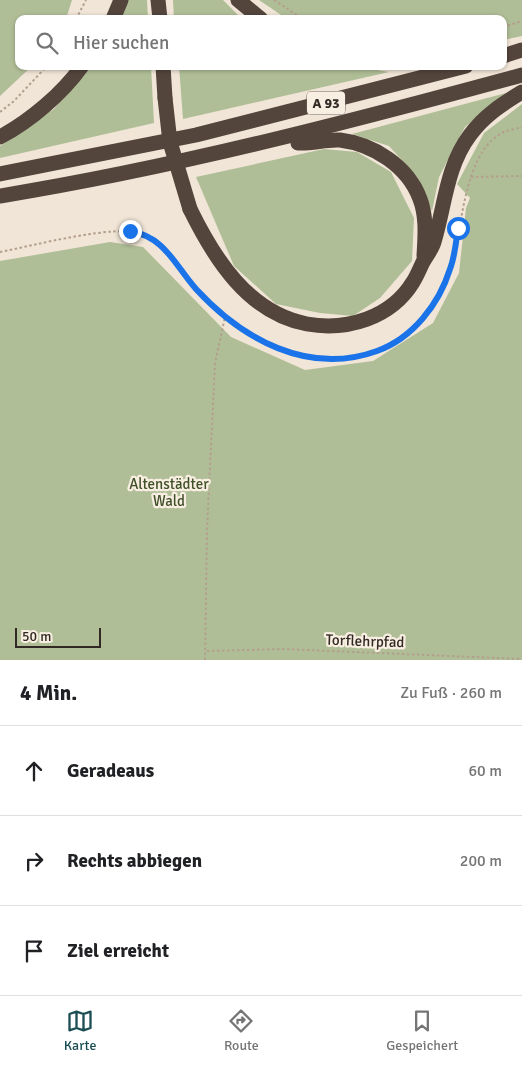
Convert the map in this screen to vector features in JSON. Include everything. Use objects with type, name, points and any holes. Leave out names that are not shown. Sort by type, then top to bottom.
[{"type":"highway","points":[[114,15],[121,0]]},
{"type":"highway","points":[[158,0],[160,15]]},
{"type":"highway","points":[[238,0],[256,15]]},
{"type":"highway","points":[[507,55],[522,50]]},
{"type":"highway","points":[[0,137],[16,128],[51,99],[78,70]]},
{"type":"highway","points":[[163,70],[170,142],[190,209],[219,262],[257,301],[273,311],[304,324],[335,326],[354,324],[373,317],[401,297],[413,283],[434,244],[447,186],[456,160],[469,135],[488,114],[522,92]]},
{"type":"highway","name":"A 93","points":[[0,174],[196,134],[450,70]]},
{"type":"highway","name":"A 93","points":[[0,196],[156,168],[279,139],[522,75]]},
{"type":"highway","points":[[279,139],[300,144],[316,140],[339,140],[376,150],[391,161],[408,178],[420,198],[424,219],[424,261]]},
{"type":"path","points":[[78,15],[86,0]]},
{"type":"path","points":[[274,0],[297,15]]},
{"type":"path","points":[[507,26],[522,21]]},
{"type":"path","points":[[0,112],[14,101],[43,70]]},
{"type":"path","points":[[0,252],[115,230],[146,234],[160,244],[196,288],[224,317],[248,335],[289,353],[311,358],[361,357],[383,349],[416,326],[431,308],[451,268],[471,177],[480,157],[492,142],[503,133],[522,128]]},
{"type":"path","points":[[471,177],[522,176]]},
{"type":"path","points":[[205,660],[207,651],[207,530],[215,363],[224,317]]},
{"type":"path","name":"Torflehrpfad","points":[[207,651],[284,649],[522,659]]},
{"type":"green space","points":[[0,0],[72,0],[67,15],[15,15],[15,70],[28,70],[0,96]]},
{"type":"green space","points":[[128,0],[147,0],[148,15],[122,15]]},
{"type":"green space","points":[[173,0],[223,0],[238,15],[174,15]]},
{"type":"green space","points":[[259,0],[522,0],[522,36],[507,39],[507,15],[281,15]]},
{"type":"green space","points":[[85,70],[151,70],[154,123],[0,158],[0,146],[54,109]]},
{"type":"green space","points":[[179,70],[377,70],[389,72],[183,119]]},
{"type":"green space","points":[[506,93],[465,127],[439,177],[432,211],[418,178],[389,146],[352,134]]},
{"type":"green space","name":"Altenstädter Wald","points":[[522,104],[522,660],[0,660],[0,261],[110,242],[143,247],[231,337],[305,370],[373,361],[433,323],[459,273],[466,208],[470,198],[457,184],[484,133]]},
{"type":"green space","points":[[324,149],[357,152],[391,172],[414,218],[412,261],[380,298],[353,316],[320,313],[276,304],[234,266],[196,177]]},
{"type":"route","points":[[130,231],[146,234],[160,244],[196,288],[224,317],[248,335],[289,353],[311,358],[331,359],[361,357],[383,349],[402,338],[416,326],[431,308],[451,268],[458,228]]}]
